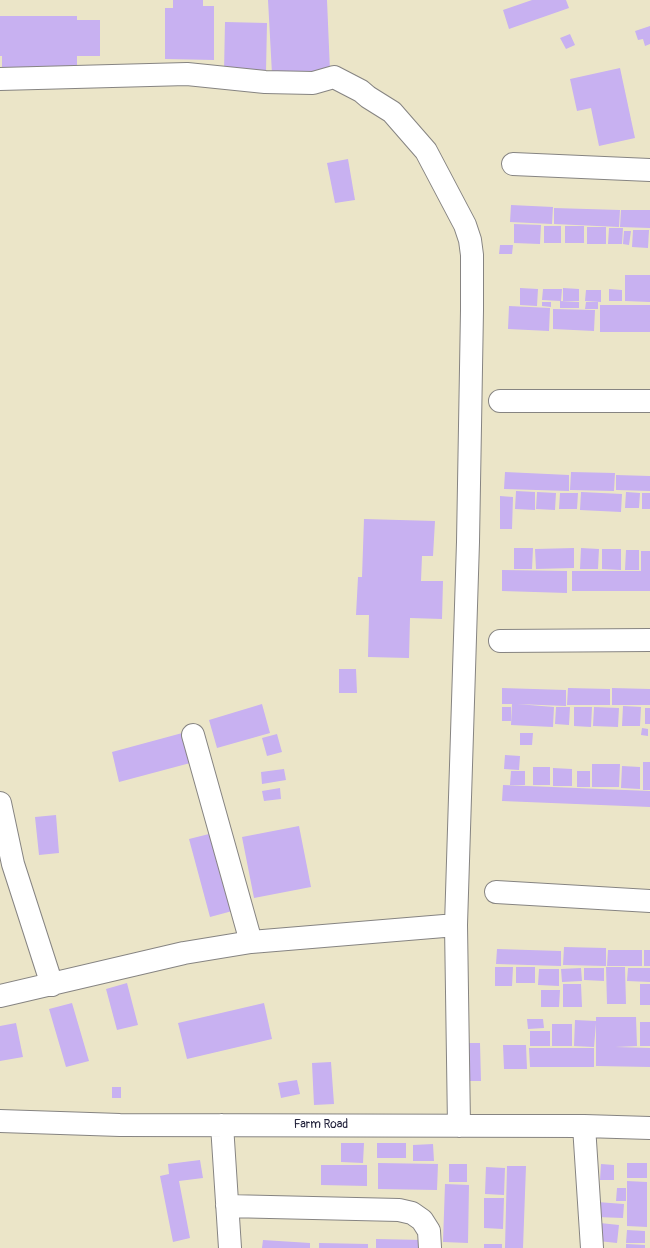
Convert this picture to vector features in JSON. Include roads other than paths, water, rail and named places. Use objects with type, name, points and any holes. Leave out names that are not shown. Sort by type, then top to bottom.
[{"type":"street","points":[[0,79],[187,74],[265,82],[313,83],[334,77],[361,91],[392,112],[426,152],[465,225],[470,240],[472,255],[468,542],[456,925],[459,1126]]},
{"type":"street","points":[[513,164],[650,170]]},
{"type":"street","points":[[500,401],[650,401]]},
{"type":"street","points":[[500,641],[650,640]]},
{"type":"street","points":[[193,735],[251,942]]},
{"type":"street","points":[[0,804],[14,864],[52,985]]},
{"type":"street","points":[[496,892],[650,901]]},
{"type":"street","points":[[0,996],[184,953],[251,942],[456,925]]},
{"type":"street","name":"Farm Road","points":[[0,1121],[120,1125],[648,1126]]},
{"type":"street","points":[[222,1125],[230,1248]]},
{"type":"street","points":[[584,1126],[592,1248]]},
{"type":"street","points":[[227,1206],[399,1210],[412,1213],[422,1220],[430,1231],[430,1248]]}]
